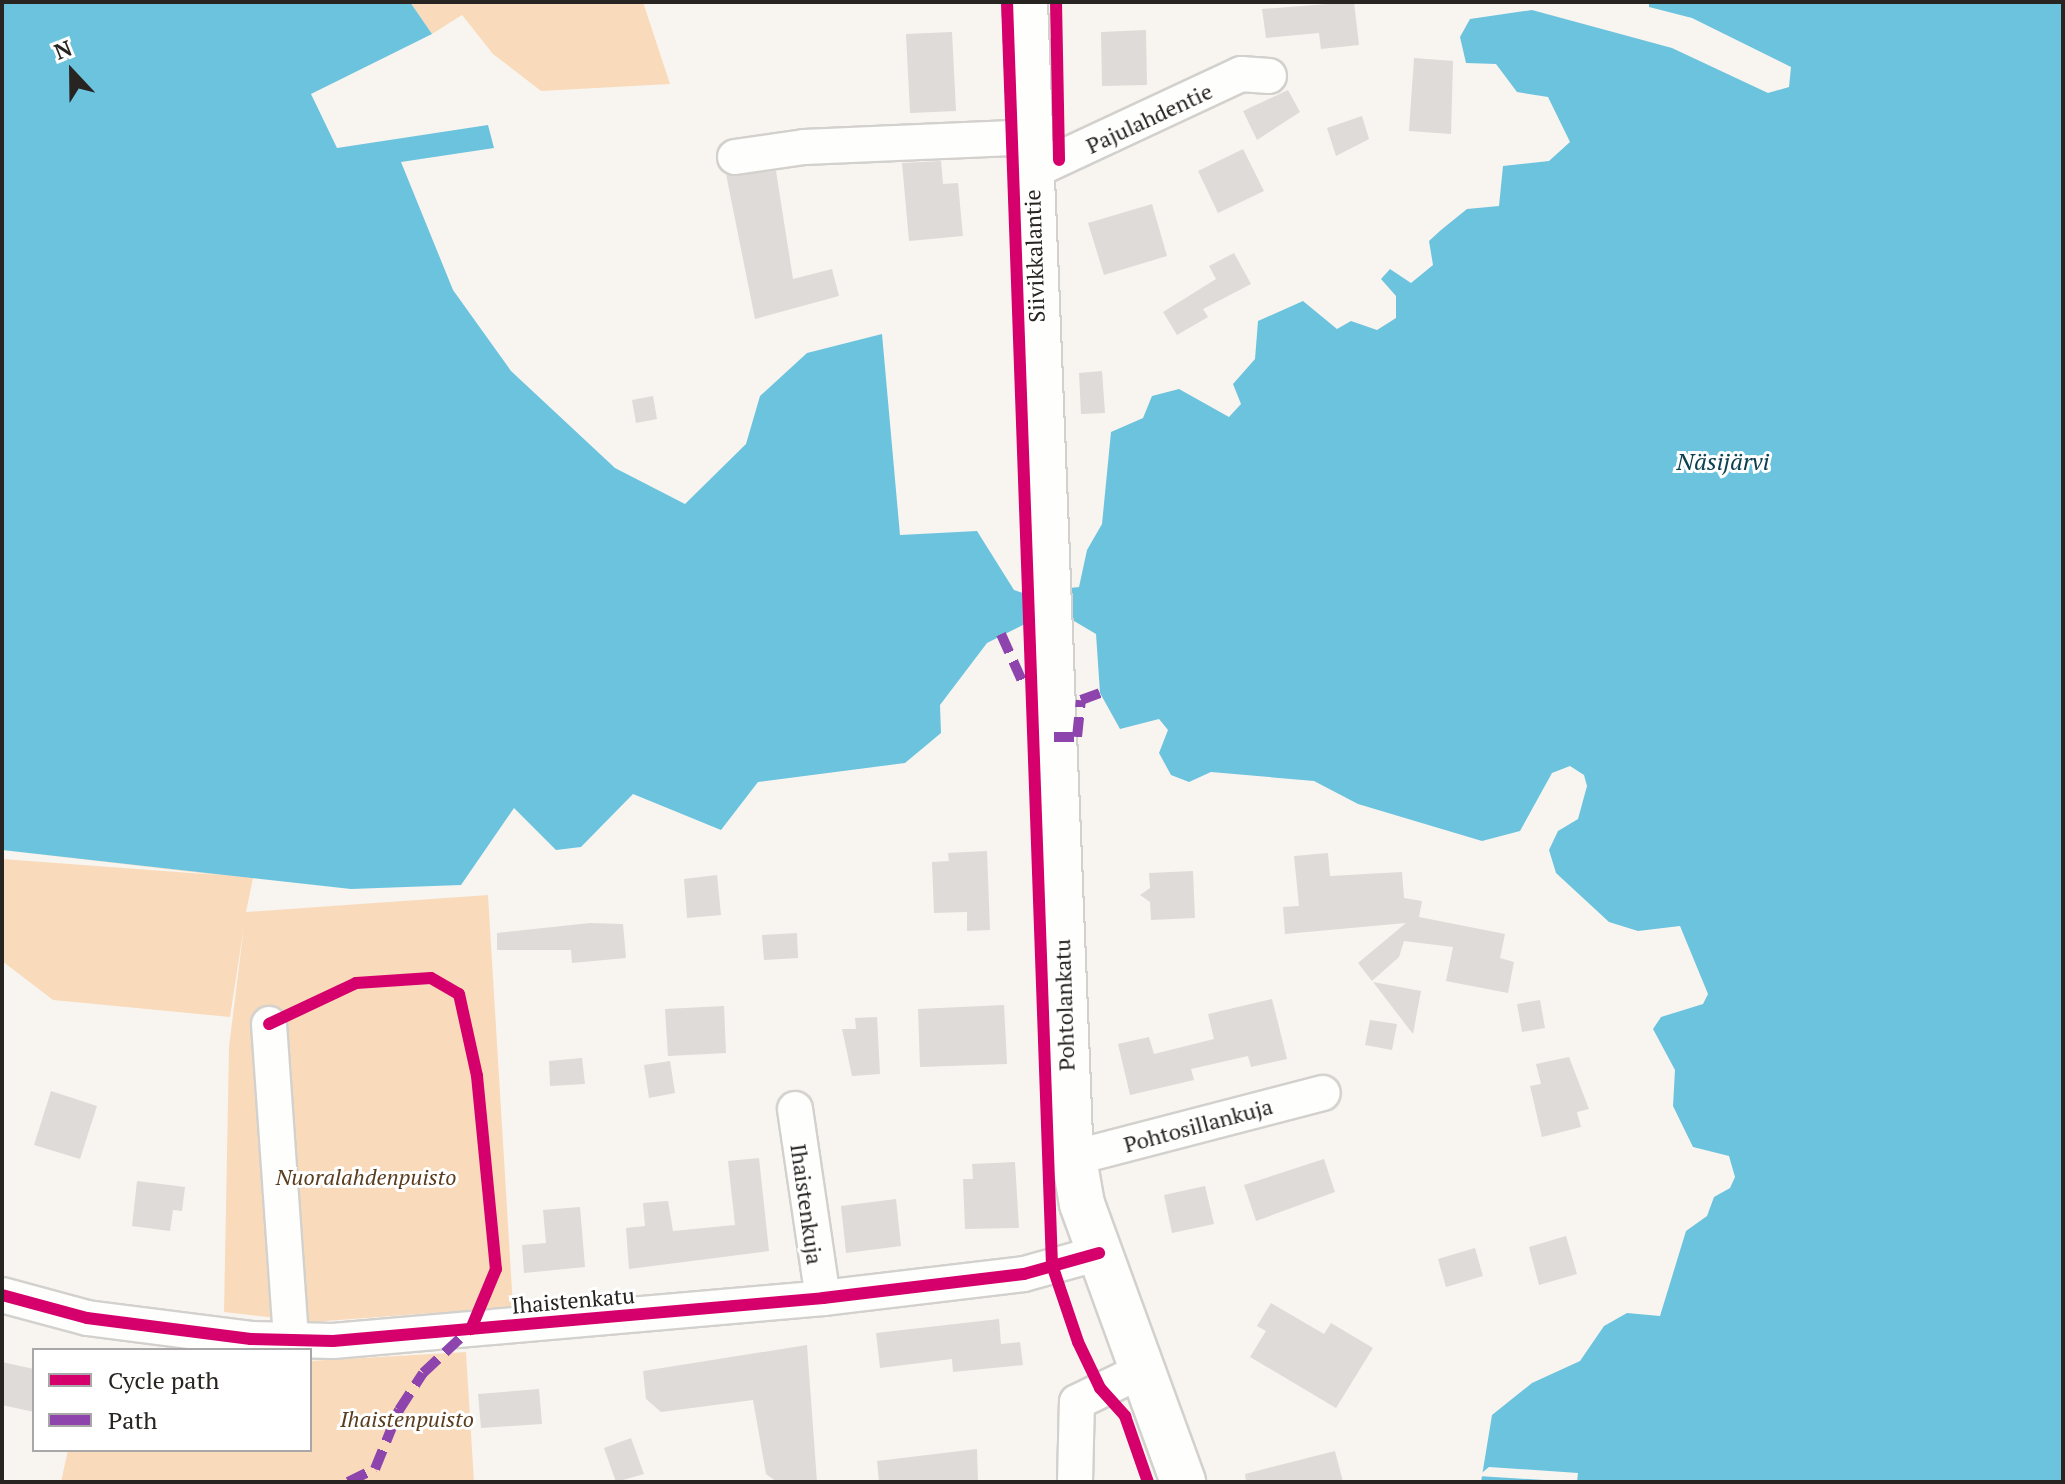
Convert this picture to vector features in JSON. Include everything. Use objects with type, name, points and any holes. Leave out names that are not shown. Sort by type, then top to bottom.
[{"type":"main road","name":"Siivikkalantie","points":[[1025,2],[1044,510]]},
{"type":"main road","name":"Pohtolankatu","points":[[1044,510],[1073,1158],[1099,1253],[1183,1482]]},
{"type":"street","name":"Pajulahdentie","points":[[1030,154],[1241,74],[1269,76]]},
{"type":"street","points":[[735,157],[804,147],[1030,154]]},
{"type":"street","points":[[269,1024],[291,1340]]},
{"type":"street","name":"Pohtosillankuja","points":[[1073,1158],[1323,1093]]},
{"type":"street","name":"Ihaistenkuja","points":[[795,1109],[823,1298]]},
{"type":"street","name":"Ihaistenkatu","points":[[2,1295],[87,1318],[291,1340],[823,1298],[1024,1274],[1099,1253]]},
{"type":"street","points":[[1075,1482],[1077,1402],[1143,1370]]},
{"type":"green space","points":[[410,2],[643,2],[670,84],[541,91],[493,54],[462,15],[432,34]]},
{"type":"green space","name":"Nuoralahdenpuisto","points":[[2,850],[253,878],[246,912],[488,895],[513,1307],[312,1322],[224,1312],[229,1047],[244,926],[230,1017],[53,1000],[2,961],[2,859],[218,875]]},
{"type":"green space","name":"Ihaistenpuisto","points":[[466,1352],[474,1482],[61,1482],[68,1452],[312,1452],[312,1361]]},
{"type":"water","name":"Näsijärvi","points":[[2,2],[410,2],[432,34],[311,94],[337,148],[488,125],[494,148],[401,162],[453,290],[511,371],[615,468],[685,504],[746,444],[760,396],[807,353],[882,334],[900,535],[977,531],[1014,590],[1023,593],[1079,587],[1087,550],[1102,524],[1111,432],[1143,418],[1152,396],[1179,389],[1229,417],[1241,404],[1233,384],[1255,359],[1258,321],[1303,301],[1337,329],[1351,321],[1377,330],[1396,318],[1396,296],[1381,279],[1390,269],[1411,283],[1433,265],[1429,241],[1441,230],[1467,209],[1499,206],[1503,166],[1549,161],[1570,142],[1548,97],[1517,92],[1496,64],[1466,63],[1460,37],[1470,19],[1532,10],[1672,48],[1768,93],[1789,87],[1791,67],[1692,18],[1649,7],[1649,2],[2063,2],[2063,1482],[1481,1482],[1492,1415],[1532,1383],[1580,1361],[1604,1326],[1627,1313],[1660,1316],[1686,1231],[1707,1216],[1714,1197],[1730,1188],[1735,1177],[1729,1156],[1693,1147],[1673,1106],[1675,1070],[1653,1029],[1661,1017],[1703,1004],[1708,994],[1680,926],[1638,931],[1609,922],[1556,873],[1549,850],[1558,831],[1578,819],[1587,786],[1584,775],[1570,766],[1552,773],[1520,831],[1482,841],[1358,804],[1314,781],[1211,772],[1189,782],[1171,775],[1159,753],[1168,730],[1159,719],[1120,729],[1100,693],[1096,634],[1074,621],[1033,620],[987,643],[940,705],[941,733],[905,763],[758,782],[721,830],[633,794],[581,847],[556,850],[514,808],[461,885],[351,889],[2,850]]},
{"type":"pier","points":[[1489,1467],[1578,1473],[1577,1482],[1478,1476]]},
{"type":"building","points":[[1354,2],[1359,45],[1321,49],[1319,33],[1266,38],[1262,9]]},
{"type":"building","points":[[1146,30],[1147,85],[1102,86],[1101,32]]},
{"type":"building","points":[[952,32],[956,111],[910,113],[906,34]]},
{"type":"building","points":[[1414,58],[1453,61],[1451,134],[1409,131]]},
{"type":"building","points":[[1288,90],[1300,112],[1257,140],[1243,111]]},
{"type":"building","points":[[1362,116],[1369,139],[1336,156],[1327,128]]},
{"type":"building","points":[[1243,149],[1264,191],[1218,213],[1198,171]]},
{"type":"building","points":[[941,161],[943,184],[958,183],[963,236],[909,241],[902,163]]},
{"type":"building","points":[[776,171],[793,279],[832,269],[839,296],[755,319],[726,174]]},
{"type":"building","points":[[1152,204],[1167,256],[1104,275],[1088,223]]},
{"type":"building","points":[[1234,253],[1251,284],[1203,309],[1208,317],[1177,335],[1163,312],[1216,279],[1209,266]]},
{"type":"building","points":[[1102,371],[1105,413],[1081,414],[1079,373]]},
{"type":"building","points":[[653,396],[657,419],[636,423],[632,400]]},
{"type":"building","points":[[987,851],[990,930],[967,931],[967,912],[934,913],[932,862],[949,861],[948,853]]},
{"type":"building","points":[[1328,853],[1330,876],[1402,872],[1404,898],[1422,901],[1419,917],[1505,934],[1500,958],[1514,962],[1508,993],[1446,981],[1453,947],[1404,941],[1399,957],[1372,981],[1358,963],[1406,923],[1285,934],[1283,907],[1299,906],[1294,856]]},
{"type":"building","points":[[1193,871],[1195,918],[1151,920],[1150,902],[1140,895],[1150,888],[1149,873]]},
{"type":"building","points":[[717,875],[721,915],[687,918],[684,879]]},
{"type":"building","points":[[590,923],[623,924],[626,958],[572,963],[571,950],[497,950],[497,933]]},
{"type":"building","points":[[797,933],[798,958],[764,960],[762,935]]},
{"type":"building","points":[[1373,982],[1421,991],[1413,1034]]},
{"type":"building","points":[[1272,999],[1287,1059],[1251,1067],[1248,1056],[1191,1069],[1194,1080],[1130,1095],[1118,1044],[1149,1037],[1154,1054],[1214,1039],[1208,1014]]},
{"type":"building","points":[[1540,1000],[1545,1028],[1522,1032],[1517,1004]]},
{"type":"building","points":[[1004,1005],[1007,1064],[920,1067],[918,1009]]},
{"type":"building","points":[[724,1006],[726,1053],[668,1056],[665,1009]]},
{"type":"building","points":[[877,1017],[880,1074],[852,1076],[842,1029],[856,1029],[855,1018]]},
{"type":"building","points":[[1370,1020],[1397,1024],[1392,1050],[1365,1045]]},
{"type":"building","points":[[1569,1057],[1589,1109],[1577,1112],[1581,1127],[1542,1137],[1530,1086],[1541,1084],[1536,1064]]},
{"type":"building","points":[[582,1058],[585,1084],[550,1086],[549,1061]]},
{"type":"building","points":[[670,1061],[675,1093],[649,1098],[644,1065]]},
{"type":"building","points":[[51,1091],[97,1106],[80,1159],[34,1145]]},
{"type":"building","points":[[759,1158],[769,1251],[629,1269],[626,1228],[645,1226],[643,1203],[668,1201],[673,1231],[735,1225],[728,1161]]},
{"type":"building","points":[[1324,1159],[1335,1192],[1256,1221],[1244,1185]]},
{"type":"building","points":[[1015,1162],[1019,1228],[965,1229],[963,1179],[973,1179],[972,1164]]},
{"type":"building","points":[[137,1181],[185,1187],[182,1211],[173,1210],[170,1231],[132,1226]]},
{"type":"building","points":[[1205,1186],[1214,1224],[1172,1233],[1164,1195]]},
{"type":"building","points":[[896,1199],[901,1246],[846,1253],[841,1206]]},
{"type":"building","points":[[580,1207],[585,1267],[524,1273],[522,1245],[546,1243],[543,1210]]},
{"type":"building","points":[[1566,1236],[1577,1274],[1539,1285],[1529,1247]]},
{"type":"building","points":[[1475,1248],[1483,1276],[1446,1287],[1438,1259]]},
{"type":"building","points":[[1271,1303],[1324,1334],[1331,1323],[1373,1348],[1336,1408],[1250,1357],[1266,1331],[1257,1326]]},
{"type":"building","points":[[999,1319],[1001,1344],[1020,1342],[1023,1365],[953,1372],[952,1359],[880,1368],[876,1333]]},
{"type":"building","points":[[807,1345],[817,1482],[777,1482],[766,1474],[753,1400],[661,1412],[646,1399],[643,1371]]},
{"type":"building","points":[[2,1362],[32,1369],[32,1412],[2,1405]]},
{"type":"building","points":[[539,1389],[542,1424],[481,1428],[478,1394]]},
{"type":"building","points":[[631,1438],[644,1474],[616,1482],[604,1448]]},
{"type":"building","points":[[977,1449],[978,1482],[879,1482],[877,1461]]},
{"type":"building","points":[[1335,1451],[1343,1482],[1246,1482],[1245,1474]]},
{"type":"marked path","points":[[1001,634],[1022,681]]},
{"type":"marked path","points":[[1054,737],[1077,737],[1081,700],[1100,693]]},
{"type":"marked path","points":[[348,1482],[375,1469],[399,1410],[423,1373],[468,1331]]},
{"type":"cycle path","points":[[1007,2],[1052,1265],[1078,1342],[1100,1388],[1125,1416],[1148,1482]]},
{"type":"cycle path","points":[[1056,2],[1059,160]]},
{"type":"cycle path","points":[[269,1024],[356,983],[431,978],[459,994],[477,1076],[496,1269],[471,1329]]},
{"type":"cycle path","points":[[2,1295],[87,1318],[251,1339],[333,1341],[823,1298],[1024,1274],[1099,1253]]}]
